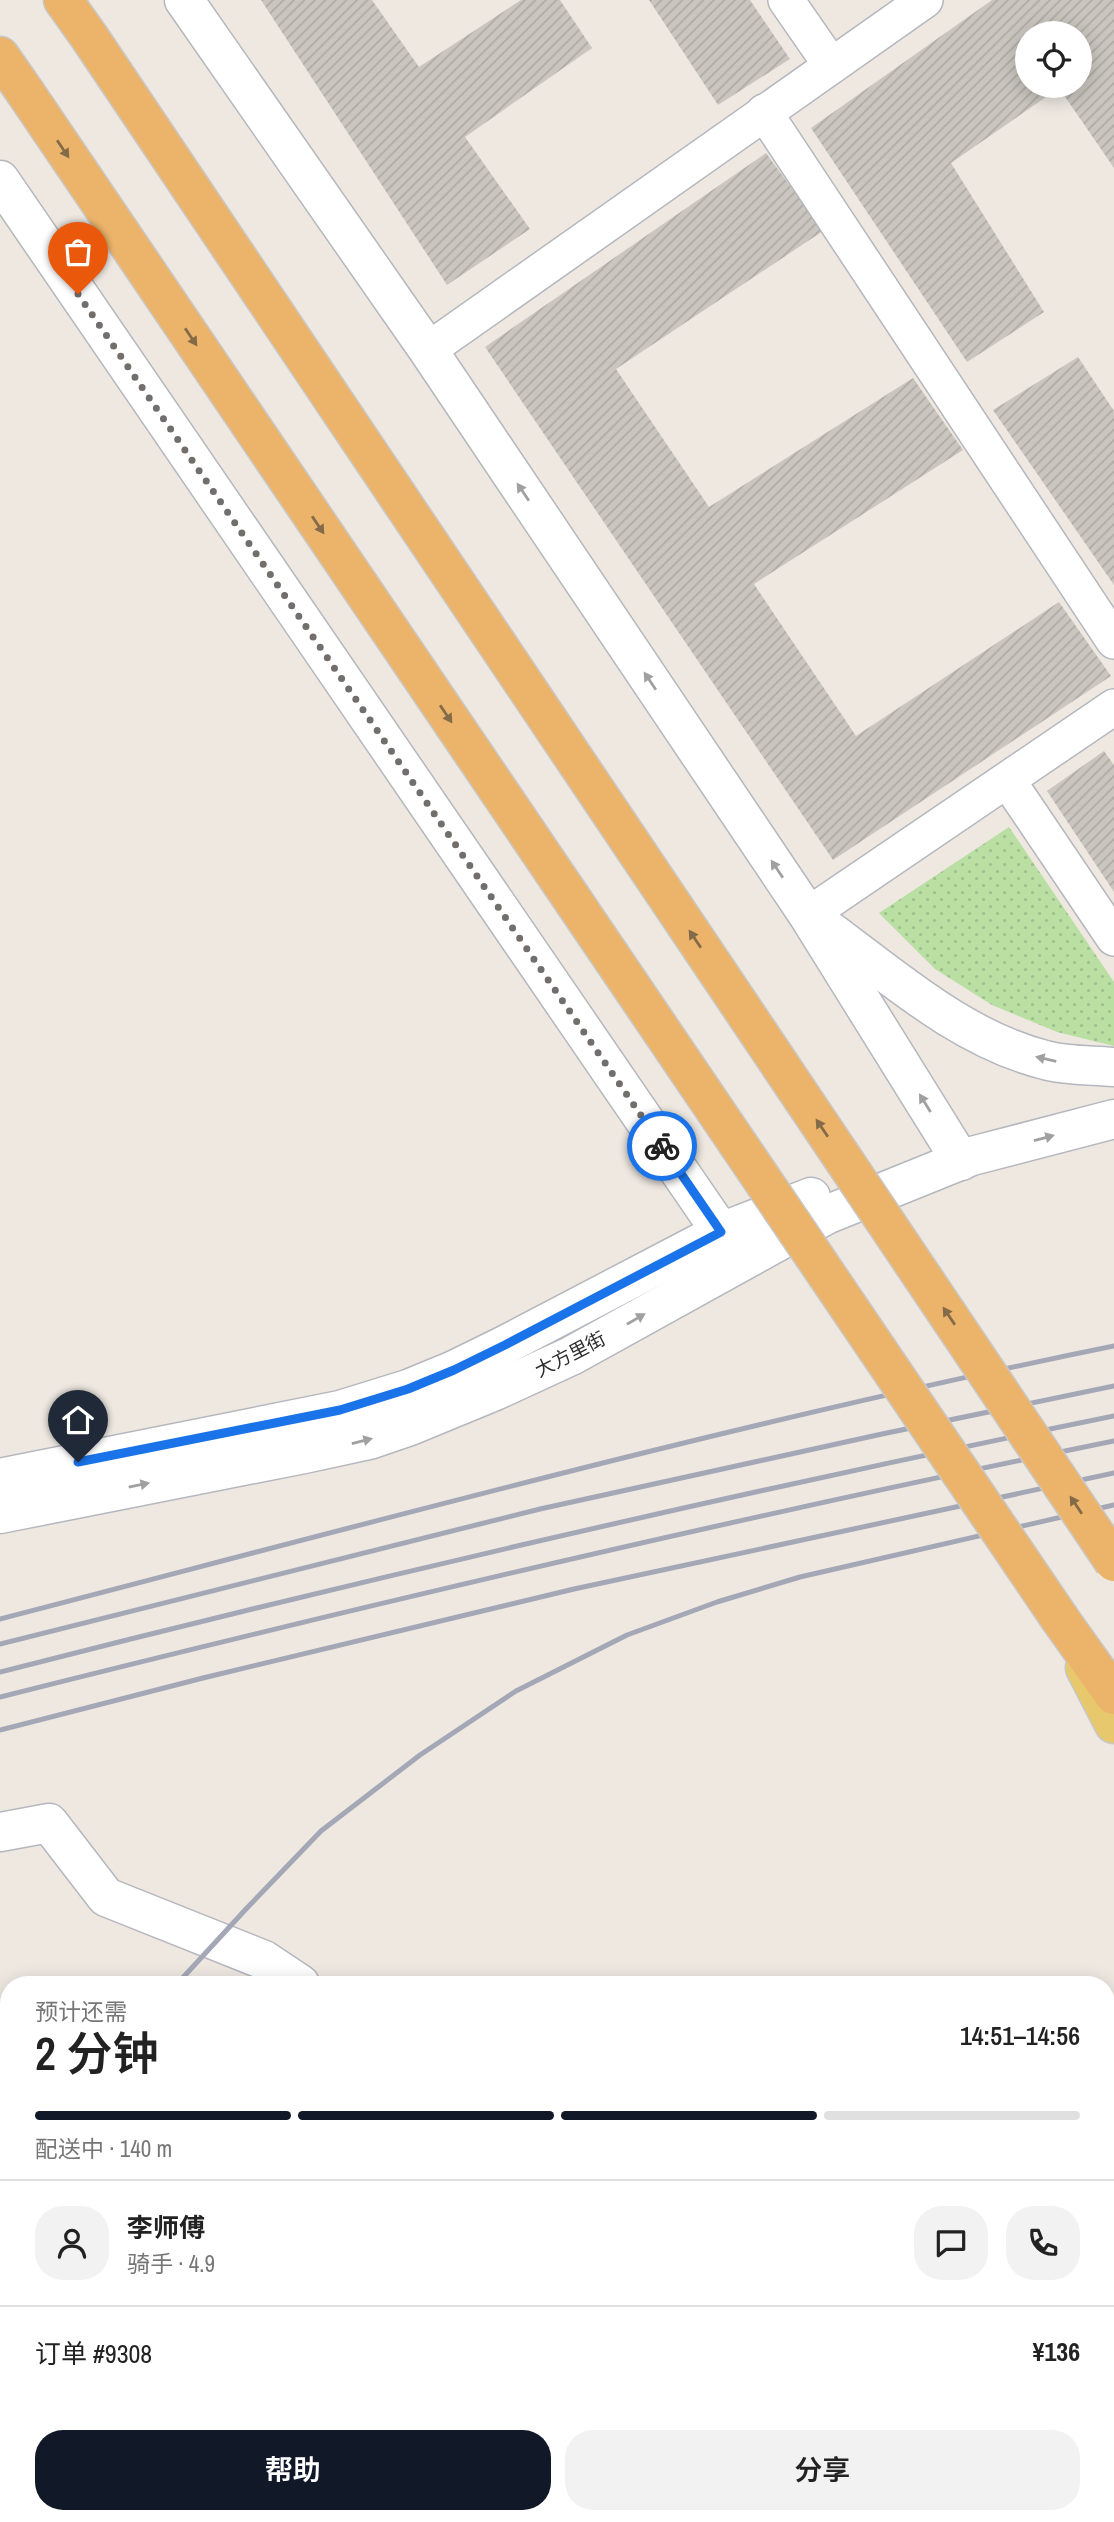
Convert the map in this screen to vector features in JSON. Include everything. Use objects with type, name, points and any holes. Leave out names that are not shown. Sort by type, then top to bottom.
[{"type":"highway","points":[[63,0],[1114,1562]]},
{"type":"highway","points":[[0,56],[1114,1695]]},
{"type":"main road","points":[[184,0],[428,350],[808,915],[955,1151]]},
{"type":"main road","points":[[0,180],[721,1232]]},
{"type":"main road","points":[[808,915],[937,1010],[984,1037],[1046,1061],[1114,1067]]},
{"type":"main road","name":"大方里街","points":[[0,1514],[304,1454],[369,1440],[410,1426],[571,1356],[826,1215],[955,1151],[1052,1108],[1114,1096]]},
{"type":"main road","name":"大方里街","points":[[0,1478],[340,1410],[408,1389],[505,1345],[721,1232],[955,1151],[1114,1119]]},
{"type":"main road","points":[[1060,1619],[1114,1724]]},
{"type":"main road","points":[[0,1832],[49,1823],[106,1897],[256,1972]]},
{"type":"street","points":[[786,0],[831,65]]},
{"type":"street","points":[[428,350],[925,0]]},
{"type":"street","points":[[764,112],[1114,642]]},
{"type":"street","points":[[808,915],[1114,707]]},
{"type":"street","points":[[1008,781],[1114,938]]},
{"type":"green space","points":[[1009,827],[1114,982],[1114,1046],[1057,1032],[992,1005],[935,969],[879,913]]},
{"type":"building","points":[[261,0],[372,0],[419,67],[521,0],[560,0],[592,48],[465,137],[530,229],[447,285]]},
{"type":"building","points":[[649,0],[750,0],[790,59],[718,105]]},
{"type":"building","points":[[992,0],[1114,0],[1114,168],[1066,98],[1092,98],[1092,21],[1015,21],[1015,98],[1045,98],[951,163],[1044,312],[967,362],[811,128]]},
{"type":"building","points":[[766,153],[823,231],[616,369],[709,507],[913,378],[963,450],[754,584],[856,736],[1059,602],[1111,676],[833,860],[485,347]]},
{"type":"building","points":[[1078,357],[1114,411],[1114,585],[993,410]]},
{"type":"building","points":[[1104,751],[1114,765],[1114,892],[1047,791]]},
{"type":"railway","points":[[0,1619],[694,1440],[1114,1346]]},
{"type":"railway","points":[[0,1644],[540,1509],[1114,1386]]},
{"type":"railway","points":[[0,1672],[555,1537],[1114,1416]]},
{"type":"railway","points":[[0,1697],[555,1563],[1114,1441]]},
{"type":"railway","points":[[0,1730],[574,1589],[1114,1473]]},
{"type":"railway","points":[[184,1976],[321,1831],[420,1755],[516,1691],[627,1635],[717,1602],[800,1577],[1114,1505]]},
{"type":"way so far","points":[[78,294],[662,1146]]},
{"type":"route","points":[[78,1462],[340,1410],[408,1389],[505,1345],[721,1232],[662,1146]]}]
